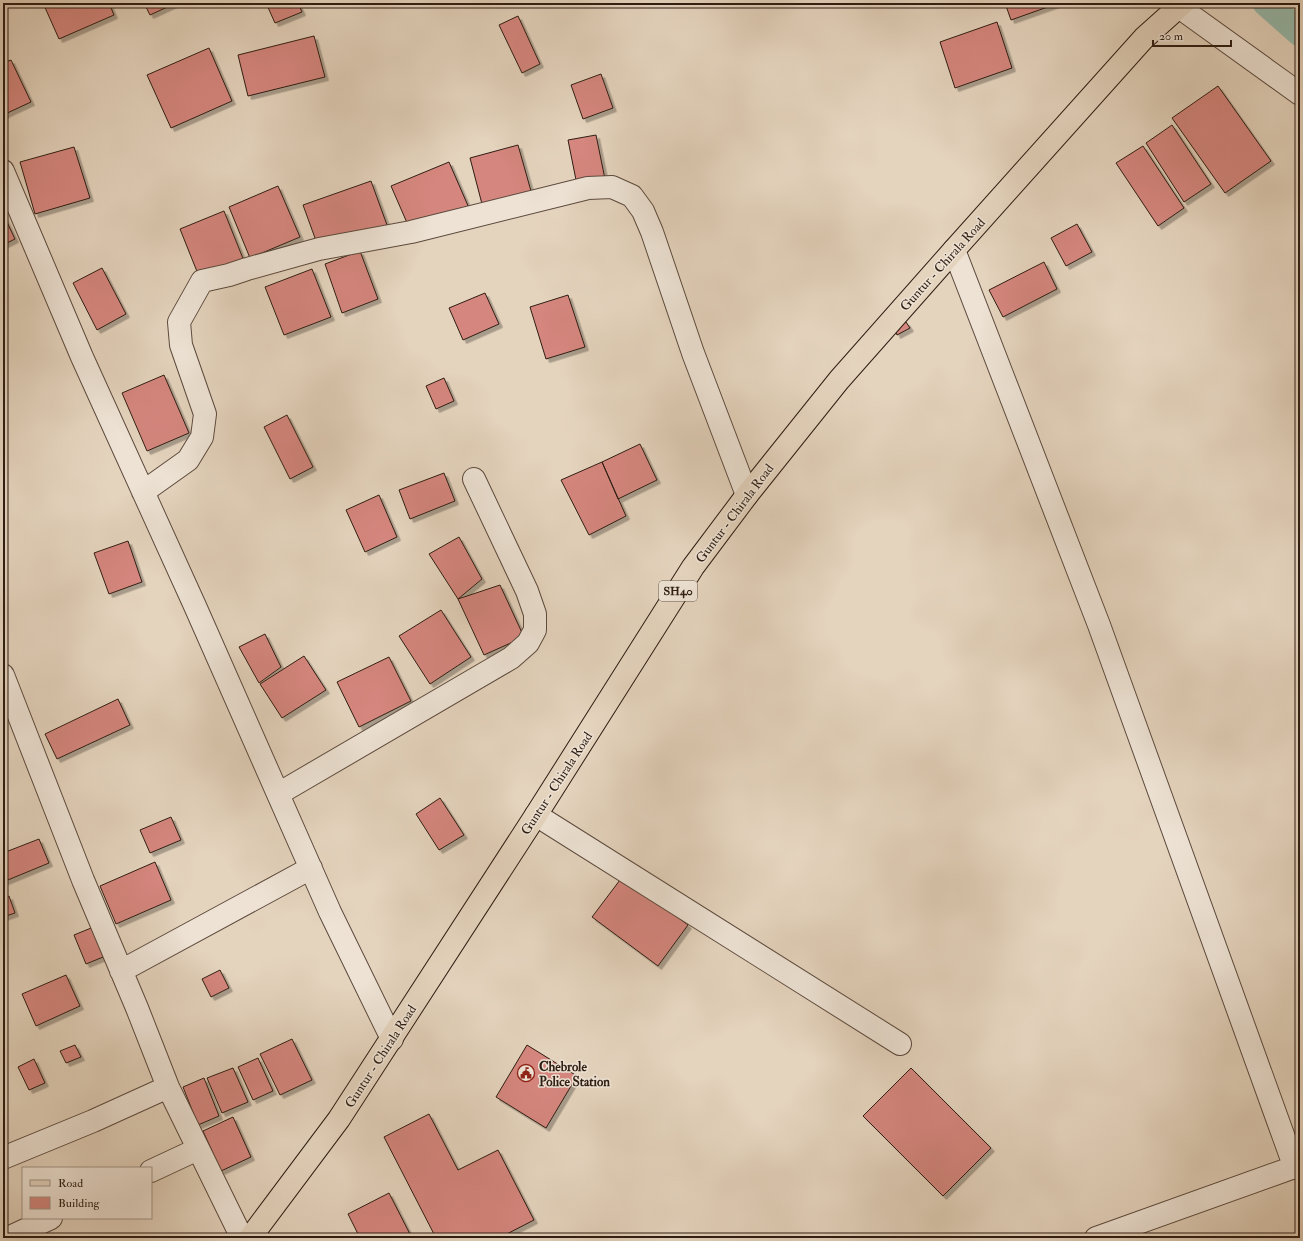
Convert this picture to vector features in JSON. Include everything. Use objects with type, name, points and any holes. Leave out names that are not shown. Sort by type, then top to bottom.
[{"type":"main road","name":"Guntur - Chirala Road","points":[[250,1238],[339,1119],[536,815],[693,567],[747,494],[839,380],[954,250],[1144,38],[1181,5]]},
{"type":"street","points":[[1181,5],[1300,94]]},
{"type":"street","points":[[3,171],[82,357],[330,912],[392,1039]]},
{"type":"street","points":[[143,492],[188,460],[202,437],[206,414],[181,345],[180,322],[202,281],[229,275],[319,249],[411,232],[588,188],[612,187],[632,196],[642,211],[652,232],[693,353],[747,494]]},
{"type":"street","points":[[954,250],[1099,626],[1298,1166],[1096,1238]]},
{"type":"street","points":[[278,794],[511,658],[528,644],[535,630],[535,614],[527,591],[474,479]]},
{"type":"street","points":[[3,675],[9,707],[83,880],[168,1087],[242,1238]]},
{"type":"street","points":[[536,815],[900,1044]]},
{"type":"street","points":[[121,971],[311,868]]},
{"type":"street","points":[[3,1158],[93,1121],[168,1087]]},
{"type":"street","points":[[152,1171],[198,1149]]},
{"type":"street","points":[[8,1238],[49,1219]]},
{"type":"building","points":[[43,3],[109,3],[114,15],[59,39]]},
{"type":"building","points":[[144,3],[176,3],[150,15]]},
{"type":"building","points":[[266,3],[298,3],[302,12],[275,23]]},
{"type":"building","points":[[1005,3],[1059,3],[1011,20]]},
{"type":"building","points":[[518,16],[540,64],[522,73],[499,25]]},
{"type":"building","points":[[997,22],[1012,68],[955,88],[940,42]]},
{"type":"building","points":[[314,36],[325,77],[248,96],[238,55]]},
{"type":"building","points":[[209,48],[232,101],[171,128],[147,75]]},
{"type":"building","points":[[11,60],[31,102],[3,115],[3,63]]},
{"type":"building","points":[[601,74],[613,108],[583,119],[571,85]]},
{"type":"building","points":[[1218,86],[1271,161],[1225,193],[1172,118]]},
{"type":"building","points":[[1172,125],[1211,184],[1184,202],[1146,143]]},
{"type":"building","points":[[596,135],[605,179],[577,185],[568,140]]},
{"type":"building","points":[[518,145],[531,191],[482,204],[470,158]]},
{"type":"building","points":[[1143,146],[1184,208],[1158,226],[1116,163]]},
{"type":"building","points":[[74,147],[90,198],[35,214],[20,162]]},
{"type":"building","points":[[449,162],[469,208],[411,232],[391,186]]},
{"type":"building","points":[[371,181],[387,225],[319,249],[303,205]]},
{"type":"building","points":[[278,186],[300,237],[250,258],[229,207]]},
{"type":"building","points":[[224,211],[244,261],[200,279],[180,229]]},
{"type":"building","points":[[3,214],[15,239],[3,245]]},
{"type":"building","points":[[1077,224],[1092,252],[1066,266],[1051,238]]},
{"type":"building","points":[[360,251],[378,299],[342,313],[325,264]]},
{"type":"building","points":[[1044,262],[1057,289],[1003,317],[989,290]]},
{"type":"building","points":[[102,268],[126,314],[97,330],[73,283]]},
{"type":"building","points":[[312,269],[331,317],[284,335],[265,287]]},
{"type":"building","points":[[485,293],[499,324],[463,340],[449,308]]},
{"type":"building","points":[[568,295],[585,347],[546,359],[530,307]]},
{"type":"building","points":[[906,322],[910,328],[897,335],[894,328]]},
{"type":"building","points":[[164,375],[189,433],[147,451],[122,393]]},
{"type":"building","points":[[444,378],[454,401],[436,409],[426,386]]},
{"type":"building","points":[[287,415],[313,467],[290,479],[264,427]]},
{"type":"building","points":[[640,444],[657,480],[618,499],[602,462]]},
{"type":"building","points":[[602,462],[626,516],[589,535],[561,480]]},
{"type":"building","points":[[444,473],[455,501],[410,519],[399,490]]},
{"type":"building","points":[[379,495],[397,537],[365,552],[346,510]]},
{"type":"building","points":[[459,537],[482,579],[458,599],[429,554]]},
{"type":"building","points":[[128,541],[142,582],[109,594],[94,553]]},
{"type":"building","points":[[500,585],[524,637],[484,655],[458,599]]},
{"type":"building","points":[[441,610],[471,657],[430,684],[399,636]]},
{"type":"building","points":[[265,634],[281,667],[259,683],[239,647]]},
{"type":"building","points":[[304,656],[326,690],[282,718],[260,684]]},
{"type":"building","points":[[389,657],[411,701],[359,727],[337,682]]},
{"type":"building","points":[[118,699],[130,725],[57,759],[45,734]]},
{"type":"building","points":[[440,798],[464,835],[439,850],[416,814]]},
{"type":"building","points":[[171,817],[181,840],[150,853],[140,830]]},
{"type":"building","points":[[39,839],[49,863],[3,882],[3,853]]},
{"type":"building","points":[[155,862],[171,900],[116,924],[100,886]]},
{"type":"building","points":[[623,876],[688,925],[658,966],[592,917]]},
{"type":"building","points":[[9,896],[15,913],[3,917],[3,899]]},
{"type":"building","points":[[96,926],[108,955],[86,964],[74,935]]},
{"type":"building","points":[[220,970],[229,988],[211,997],[202,979]]},
{"type":"building","points":[[66,975],[80,1006],[36,1026],[22,994]]},
{"type":"building","points":[[292,1039],[312,1080],[280,1095],[260,1054]]},
{"type":"building","points":[[75,1045],[81,1057],[66,1063],[60,1051]]},
{"type":"building","points":[[527,1045],[577,1076],[546,1128],[496,1097]]},
{"type":"building","points":[[258,1058],[273,1091],[253,1100],[238,1067]]},
{"type":"building","points":[[34,1059],[45,1083],[29,1090],[18,1067]]},
{"type":"building","points":[[233,1068],[248,1102],[222,1113],[207,1078]]},
{"type":"building","points":[[911,1068],[991,1148],[943,1196],[863,1116]]},
{"type":"building","points":[[204,1078],[219,1116],[198,1125],[183,1087]]},
{"type":"building","points":[[429,1114],[458,1170],[498,1150],[534,1220],[499,1238],[436,1238],[384,1137]]},
{"type":"building","points":[[233,1117],[251,1157],[221,1171],[203,1131]]},
{"type":"building","points":[[389,1193],[412,1238],[360,1238],[348,1214]]},
{"type":"waterway","points":[[1266,3],[1300,33]]},
{"type":"place","name":"Chebrole Police Station","points":[[526,1073]]}]
